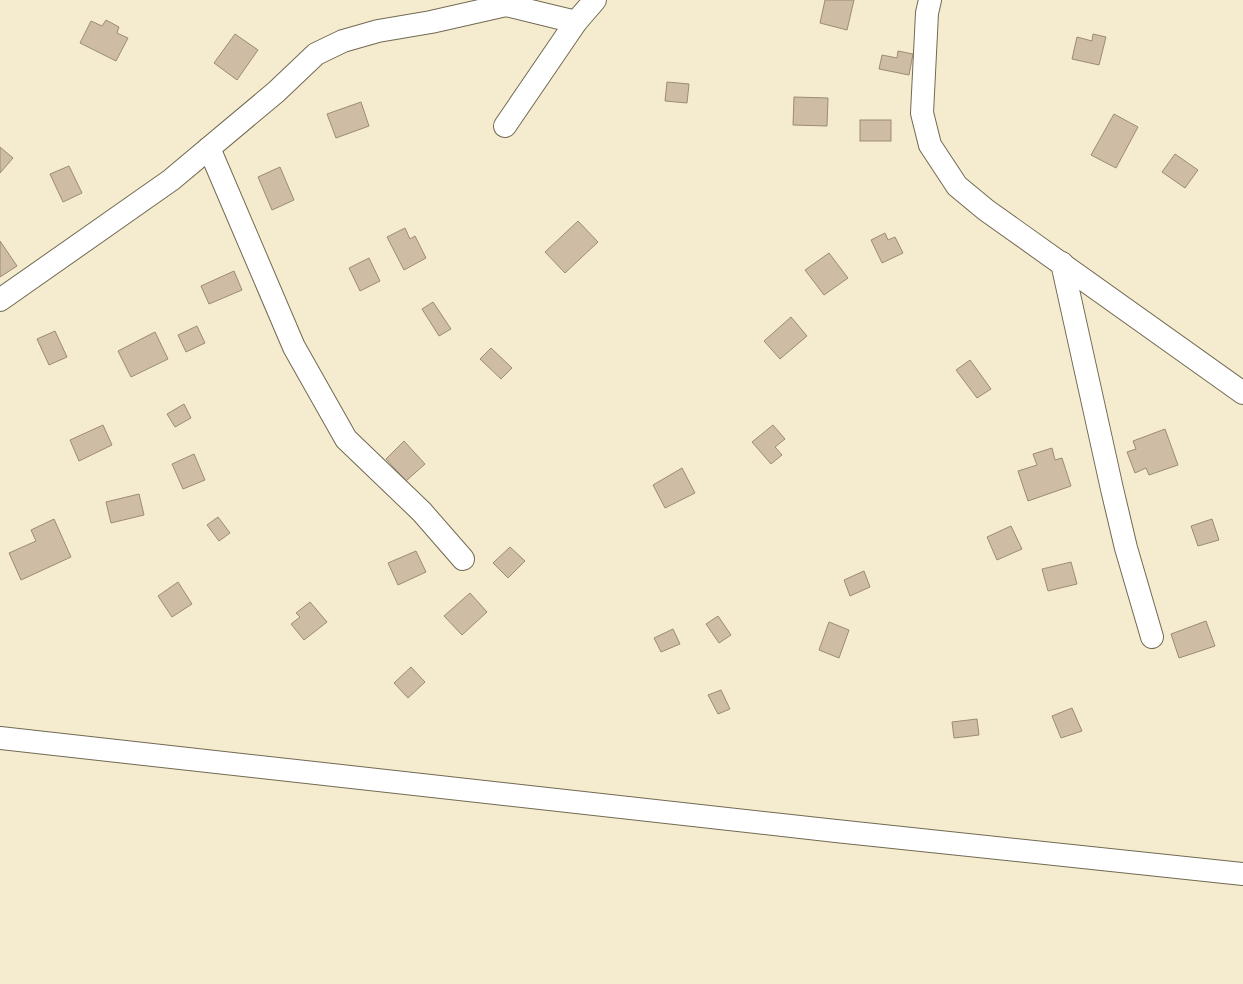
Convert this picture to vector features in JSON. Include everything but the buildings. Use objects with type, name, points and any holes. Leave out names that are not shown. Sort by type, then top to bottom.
[{"type":"street","points":[[505,126],[576,22],[595,0]]},
{"type":"street","points":[[930,0],[925,41],[922,113],[930,145],[957,186],[986,210],[1243,393]]},
{"type":"street","points":[[0,300],[171,180],[276,92],[316,54],[343,41],[378,31],[430,22],[506,5],[576,22]]},
{"type":"street","points":[[209,148],[294,347],[346,439],[422,512],[462,560]]},
{"type":"street","points":[[1062,263],[1126,548],[1152,637]]},
{"type":"street","points":[[0,738],[813,829],[1243,874]]}]
